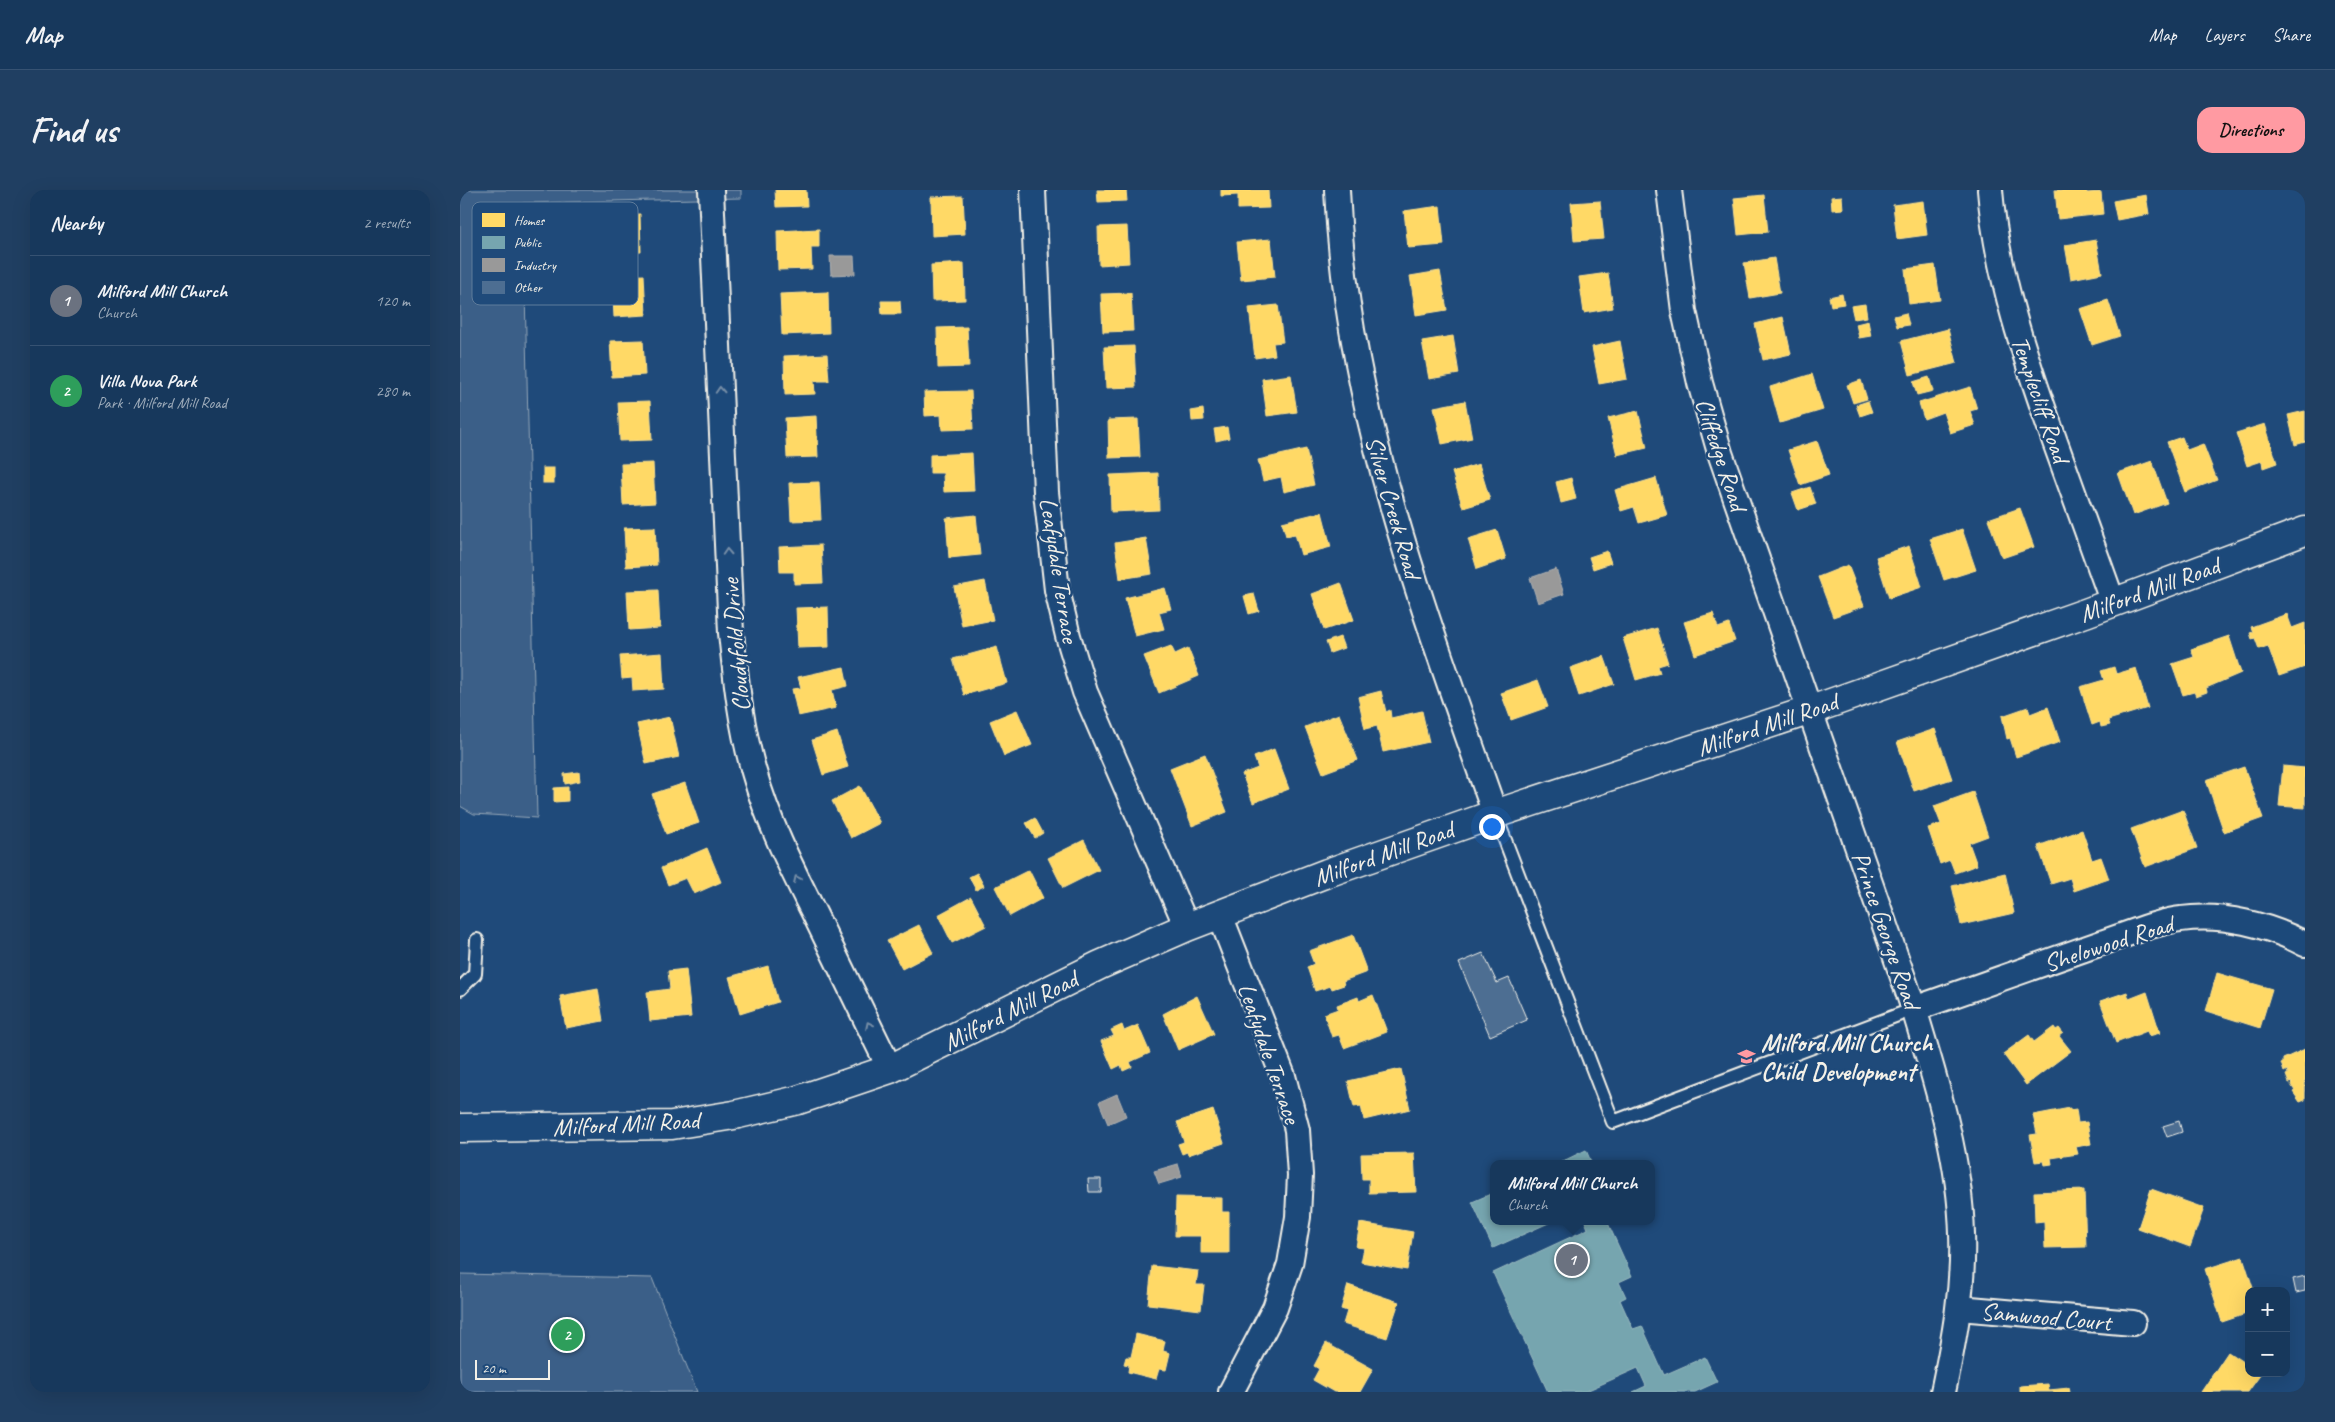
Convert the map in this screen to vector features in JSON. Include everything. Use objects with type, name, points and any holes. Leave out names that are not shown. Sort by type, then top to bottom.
[{"type":"main road","name":"Milford Mill Road","points":[[460,1128],[672,1124],[734,1115],[798,1100],[890,1069],[1100,965],[1187,927],[1327,872],[1495,814],[1811,710],[2113,603],[2305,531]]},
{"type":"street","name":"Cloudyfold Drive","points":[[712,190],[731,634],[736,685],[744,730],[754,773],[770,819],[890,1069]]},
{"type":"street","name":"Leafydale Terrace","points":[[1033,190],[1046,492],[1057,590],[1068,636],[1085,692],[1187,927]]},
{"type":"street","name":"Silver Creek Road","points":[[1337,190],[1347,299],[1358,371],[1377,457],[1402,544],[1495,814]]},
{"type":"street","name":"Cliffedge Road","points":[[1670,190],[1684,311],[1700,383],[1720,454],[1811,710]]},
{"type":"street","name":"Templecliff Road","points":[[1990,190],[2000,263],[2016,325],[2037,391],[2113,603]]},
{"type":"street","name":"Prince George Road","points":[[1811,710],[1914,1008],[1941,1096],[1956,1169],[1962,1234],[1959,1308],[1943,1392]]},
{"type":"street","name":"Leafydale Terrace","points":[[1220,914],[1283,1076],[1297,1130],[1300,1175],[1298,1217],[1290,1264],[1275,1308],[1231,1392]]},
{"type":"street","name":"Shelowood Road","points":[[1914,1008],[2147,927],[2181,919],[2240,920],[2291,937],[2305,944]]},
{"type":"street","name":"Samwood Court","points":[[1959,1308],[2133,1323]]},
{"type":"lane","points":[[1495,814],[1614,1122],[1914,1008]]},
{"type":"lane","points":[[460,989],[475,974],[477,940]]},
{"type":"shaded area","points":[[460,190],[741,190],[741,198],[472,202],[472,305],[525,305],[537,818],[474,814],[460,806]]},
{"type":"shaded area","points":[[460,1274],[652,1278],[697,1392],[460,1392]]},
{"type":"building: Homes","points":[[775,190],[806,190],[807,206],[776,207]]},
{"type":"building: Homes","points":[[1097,190],[1126,190],[1127,201],[1098,202]]},
{"type":"building: Homes","points":[[1221,190],[1268,190],[1269,208],[1238,209],[1238,195],[1221,196]]},
{"type":"building: Homes","points":[[2055,190],[2086,190],[2087,193],[2101,192],[2103,214],[2058,219]]},
{"type":"building: Homes","points":[[1764,195],[1768,232],[1738,235],[1734,198]]},
{"type":"building: Homes","points":[[2146,195],[2149,214],[2117,220],[2113,201]]},
{"type":"building: Homes","points":[[963,196],[965,234],[932,236],[931,197]]},
{"type":"building: Homes","points":[[1842,196],[1843,209],[1832,210],[1831,197]]},
{"type":"building: Homes","points":[[1600,201],[1604,239],[1574,241],[1571,203]]},
{"type":"building: Homes","points":[[1923,201],[1927,235],[1897,239],[1893,205]]},
{"type":"building: Homes","points":[[1440,206],[1444,245],[1408,248],[1404,211]]},
{"type":"building: Homes","points":[[638,214],[640,214],[641,252],[638,252]]},
{"type":"building: Homes","points":[[1127,226],[1129,263],[1099,265],[1098,227]]},
{"type":"building: Homes","points":[[819,229],[819,247],[811,247],[812,269],[778,270],[777,231]]},
{"type":"building: Homes","points":[[1271,239],[1275,277],[1241,280],[1237,242]]},
{"type":"building: Homes","points":[[2096,240],[2102,273],[2071,279],[2065,245]]},
{"type":"building: Homes","points":[[1774,258],[1780,293],[1750,298],[1744,263]]},
{"type":"building: Homes","points":[[964,263],[965,300],[932,301],[931,265]]},
{"type":"building: Homes","points":[[1935,265],[1940,300],[1909,304],[1905,269]]},
{"type":"building: Homes","points":[[1440,271],[1447,310],[1416,315],[1410,276]]},
{"type":"building: Homes","points":[[1608,273],[1613,308],[1584,313],[1579,277]]},
{"type":"building: Homes","points":[[638,275],[644,275],[646,315],[614,317],[613,305],[638,305]]},
{"type":"building: Homes","points":[[828,292],[829,333],[782,335],[780,294]]},
{"type":"building: Homes","points":[[1131,293],[1133,331],[1103,332],[1101,294]]},
{"type":"building: Homes","points":[[1842,294],[1844,304],[1831,306],[1829,297]]},
{"type":"building: Homes","points":[[2108,300],[2120,336],[2092,345],[2080,309]]},
{"type":"building: Homes","points":[[881,301],[900,301],[901,314],[882,314]]},
{"type":"building: Homes","points":[[1865,304],[1867,317],[1854,319],[1851,306]]},
{"type":"building: Homes","points":[[1278,305],[1283,342],[1273,343],[1275,355],[1255,358],[1249,308]]},
{"type":"building: Homes","points":[[1906,313],[1909,325],[1897,327],[1894,316]]},
{"type":"building: Homes","points":[[1783,317],[1791,354],[1763,360],[1755,324]]},
{"type":"building: Homes","points":[[1868,321],[1871,336],[1859,338],[1856,324]]},
{"type":"building: Homes","points":[[967,327],[969,367],[938,368],[937,328]]},
{"type":"building: Homes","points":[[1948,329],[1957,363],[1910,375],[1901,341]]},
{"type":"building: Homes","points":[[1453,336],[1459,374],[1429,379],[1422,341]]},
{"type":"building: Homes","points":[[643,340],[645,375],[612,377],[610,341]]},
{"type":"building: Homes","points":[[1620,341],[1627,379],[1599,384],[1592,347]]},
{"type":"building: Homes","points":[[1134,346],[1136,387],[1106,388],[1104,347]]},
{"type":"building: Homes","points":[[827,354],[829,381],[814,381],[815,394],[785,395],[784,356]]},
{"type":"building: Homes","points":[[1812,374],[1823,410],[1780,423],[1770,387]]},
{"type":"building: Homes","points":[[1291,375],[1297,412],[1267,416],[1262,379]]},
{"type":"building: Homes","points":[[1929,377],[1933,391],[1917,395],[1913,382]]},
{"type":"building: Homes","points":[[1861,380],[1867,399],[1853,403],[1847,385]]},
{"type":"building: Homes","points":[[1970,387],[1977,409],[1970,411],[1975,425],[1950,433],[1943,412],[1924,419],[1919,403]]},
{"type":"building: Homes","points":[[971,391],[973,429],[942,430],[941,415],[925,416],[924,392]]},
{"type":"building: Homes","points":[[650,401],[652,440],[620,441],[618,402]]},
{"type":"building: Homes","points":[[1465,401],[1472,438],[1442,444],[1434,407]]},
{"type":"building: Homes","points":[[1868,401],[1872,412],[1860,416],[1856,405]]},
{"type":"building: Homes","points":[[1203,409],[1204,420],[1192,421],[1191,411]]},
{"type":"building: Homes","points":[[1638,411],[1647,448],[1617,455],[1608,418]]},
{"type":"building: Homes","points":[[2305,411],[2305,442],[2295,445],[2288,415]]},
{"type":"building: Homes","points":[[816,416],[818,457],[787,458],[785,418]]},
{"type":"building: Homes","points":[[1138,419],[1140,457],[1109,458],[1108,420]]},
{"type":"building: Homes","points":[[2265,424],[2277,463],[2263,468],[2262,461],[2247,466],[2236,433]]},
{"type":"building: Homes","points":[[1227,427],[1229,438],[1216,441],[1214,429]]},
{"type":"building: Homes","points":[[2182,437],[2187,450],[2203,444],[2217,480],[2185,492],[2167,442]]},
{"type":"building: Homes","points":[[1817,441],[1829,475],[1800,485],[1788,450]]},
{"type":"building: Homes","points":[[1306,449],[1314,485],[1284,492],[1281,477],[1263,481],[1258,460]]},
{"type":"building: Homes","points":[[972,453],[974,491],[944,492],[943,473],[930,473],[930,455]]},
{"type":"building: Homes","points":[[2152,461],[2167,503],[2133,515],[2118,473]]},
{"type":"building: Homes","points":[[653,463],[655,503],[623,505],[621,464]]},
{"type":"building: Homes","points":[[1479,464],[1490,500],[1463,508],[1452,472]]},
{"type":"building: Homes","points":[[543,468],[554,468],[554,483],[543,483]]},
{"type":"building: Homes","points":[[1158,473],[1159,510],[1111,512],[1110,475]]},
{"type":"building: Homes","points":[[1571,478],[1576,499],[1561,503],[1556,482]]},
{"type":"building: Homes","points":[[1656,478],[1667,515],[1639,523],[1634,507],[1621,511],[1615,490]]},
{"type":"building: Homes","points":[[819,482],[821,520],[791,521],[789,483]]},
{"type":"building: Homes","points":[[1810,487],[1816,504],[1798,510],[1792,493]]},
{"type":"building: Homes","points":[[2020,508],[2034,547],[2002,558],[1988,519]]},
{"type":"building: Homes","points":[[1322,512],[1331,547],[1301,555],[1295,534],[1286,536],[1282,522]]},
{"type":"building: Homes","points":[[976,515],[980,555],[949,558],[946,518]]},
{"type":"building: Homes","points":[[655,527],[657,565],[626,567],[624,528]]},
{"type":"building: Homes","points":[[1962,529],[1976,570],[1944,580],[1930,539]]},
{"type":"building: Homes","points":[[1497,530],[1506,559],[1477,569],[1468,539]]},
{"type":"building: Homes","points":[[1146,538],[1152,574],[1120,579],[1115,543]]},
{"type":"building: Homes","points":[[821,545],[823,583],[794,584],[794,572],[780,572],[779,547]]},
{"type":"building: Homes","points":[[1909,546],[1922,587],[1889,598],[1876,557]]},
{"type":"building: Homes","points":[[1607,551],[1611,563],[1593,569],[1589,557]]},
{"type":"building: Homes","points":[[1848,565],[1864,606],[1833,617],[1818,577]]},
{"type":"building: Homes","points":[[985,581],[993,620],[962,626],[954,587]]},
{"type":"building: Homes","points":[[1341,583],[1354,620],[1324,630],[1312,594]]},
{"type":"building: Homes","points":[[1165,588],[1171,609],[1159,612],[1164,629],[1135,636],[1125,598]]},
{"type":"building: Homes","points":[[658,590],[660,628],[629,630],[627,591]]},
{"type":"building: Homes","points":[[1254,594],[1259,611],[1249,614],[1244,596]]},
{"type":"building: Homes","points":[[828,607],[829,647],[798,648],[796,608]]},
{"type":"building: Homes","points":[[1713,613],[1718,628],[1729,624],[1735,641],[1695,655],[1684,622]]},
{"type":"building: Homes","points":[[2287,614],[2292,628],[2305,623],[2305,667],[2279,676],[2268,646],[2259,649],[2255,638],[2252,639],[2250,633],[2253,632],[2251,627]]},
{"type":"building: Homes","points":[[1657,628],[1668,663],[1658,666],[1660,673],[1636,680],[1623,638]]},
{"type":"building: Homes","points":[[2229,636],[2241,673],[2206,688],[2207,692],[2196,696],[2194,692],[2183,695],[2172,664],[2194,657],[2191,649]]},
{"type":"building: Homes","points":[[1340,637],[1344,648],[1330,653],[1326,642]]},
{"type":"building: Homes","points":[[1171,646],[1175,654],[1188,648],[1199,676],[1159,693],[1144,656]]},
{"type":"building: Homes","points":[[997,647],[1007,683],[964,695],[953,659]]},
{"type":"building: Homes","points":[[662,653],[664,689],[633,691],[632,678],[622,679],[620,656]]},
{"type":"building: Homes","points":[[1604,656],[1614,684],[1579,696],[1570,668]]},
{"type":"building: Homes","points":[[844,667],[848,686],[832,690],[836,708],[798,716],[792,689],[801,688],[798,677]]},
{"type":"building: Homes","points":[[2114,667],[2116,674],[2136,668],[2148,708],[2108,720],[2110,725],[2101,727],[2100,722],[2092,725],[2080,687],[2104,680],[2101,671]]},
{"type":"building: Homes","points":[[1538,680],[1548,707],[1511,720],[1501,693]]},
{"type":"building: Homes","points":[[1381,691],[1386,712],[1390,710],[1391,718],[1422,711],[1429,742],[1383,752],[1377,726],[1365,729],[1358,697]]},
{"type":"building: Homes","points":[[2028,707],[2030,714],[2048,707],[2060,742],[2016,757],[2010,738],[2007,739],[2002,716]]},
{"type":"building: Homes","points":[[1017,710],[1032,745],[1004,756],[990,721]]},
{"type":"building: Homes","points":[[1339,714],[1358,760],[1323,773],[1305,727]]},
{"type":"building: Homes","points":[[670,717],[679,757],[646,764],[637,724]]},
{"type":"building: Homes","points":[[1935,729],[1952,779],[1914,791],[1897,742]]},
{"type":"building: Homes","points":[[837,732],[848,767],[823,775],[812,740]]},
{"type":"building: Homes","points":[[1274,749],[1289,789],[1253,803],[1242,774],[1258,768],[1254,757]]},
{"type":"building: Homes","points":[[1205,754],[1227,812],[1192,826],[1170,768]]},
{"type":"building: Homes","points":[[2283,766],[2305,768],[2305,808],[2279,806]]},
{"type":"building: Homes","points":[[2244,767],[2263,818],[2224,832],[2206,780]]},
{"type":"building: Homes","points":[[579,772],[580,781],[565,784],[564,774]]},
{"type":"building: Homes","points":[[685,783],[699,823],[666,834],[652,794]]},
{"type":"building: Homes","points":[[860,786],[880,823],[851,838],[832,801]]},
{"type":"building: Homes","points":[[568,787],[568,801],[554,802],[554,788]]},
{"type":"building: Homes","points":[[1973,792],[1988,836],[1969,843],[1977,865],[1955,873],[1950,860],[1940,864],[1928,828],[1941,824],[1934,806]]},
{"type":"building: Homes","points":[[2183,810],[2197,848],[2145,867],[2131,829]]},
{"type":"building: Homes","points":[[1035,818],[1043,833],[1035,838],[1026,823]]},
{"type":"building: Homes","points":[[2082,830],[2092,860],[2101,857],[2109,879],[2074,891],[2070,878],[2051,884],[2038,846]]},
{"type":"building: Homes","points":[[1084,840],[1099,870],[1063,888],[1048,858]]},
{"type":"building: Homes","points":[[707,848],[721,882],[694,894],[686,878],[668,885],[661,868]]},
{"type":"building: Homes","points":[[1029,870],[1043,898],[1010,916],[995,887]]},
{"type":"building: Homes","points":[[977,873],[984,886],[976,890],[969,877]]},
{"type":"building: Homes","points":[[2005,873],[2014,913],[1961,925],[1952,886]]},
{"type":"building: Homes","points":[[971,897],[986,926],[952,943],[938,915]]},
{"type":"building: Homes","points":[[919,925],[933,953],[902,969],[887,941]]},
{"type":"building: Homes","points":[[1353,935],[1367,972],[1343,981],[1344,985],[1332,989],[1331,986],[1315,991],[1307,967],[1314,964],[1309,951]]},
{"type":"building: Homes","points":[[768,966],[778,1002],[740,1014],[729,977]]},
{"type":"building: Homes","points":[[686,969],[691,1017],[650,1021],[647,992],[670,989],[668,971]]},
{"type":"building: Homes","points":[[2217,973],[2272,989],[2260,1028],[2206,1011]]},
{"type":"building: Homes","points":[[598,989],[603,1021],[566,1028],[560,996]]},
{"type":"building: Homes","points":[[2127,992],[2129,999],[2147,992],[2160,1033],[2149,1036],[2147,1031],[2116,1043],[2100,1001]]},
{"type":"building: Homes","points":[[1373,995],[1387,1032],[1344,1048],[1339,1035],[1332,1037],[1324,1014],[1338,1009],[1337,1005],[1358,997],[1359,1001]]},
{"type":"building: Homes","points":[[1197,996],[1214,1034],[1178,1050],[1163,1014]]},
{"type":"building: Homes","points":[[1122,1025],[1124,1031],[1138,1025],[1150,1053],[1130,1062],[1132,1067],[1123,1071],[1121,1065],[1113,1069],[1101,1041],[1114,1036],[1111,1030]]},
{"type":"building: Homes","points":[[2054,1027],[2056,1030],[2059,1028],[2063,1033],[2059,1036],[2071,1051],[2026,1085],[2003,1054],[2029,1035],[2034,1042]]},
{"type":"building: Homes","points":[[2305,1049],[2305,1100],[2300,1102],[2293,1092],[2295,1091],[2291,1085],[2292,1082],[2289,1083],[2286,1075],[2288,1074],[2287,1070],[2284,1072],[2281,1063],[2283,1059]]},
{"type":"building: Homes","points":[[1401,1069],[1410,1109],[1364,1120],[1361,1106],[1354,1107],[1348,1081]]},
{"type":"building: Homes","points":[[2070,1108],[2070,1110],[2076,1109],[2078,1123],[2087,1122],[2091,1144],[2076,1147],[2078,1154],[2051,1158],[2052,1164],[2045,1165],[2044,1161],[2035,1162],[2030,1135],[2037,1134],[2033,1115]]},
{"type":"building: Homes","points":[[1213,1110],[1224,1143],[1188,1155],[1187,1152],[1182,1154],[1178,1144],[1184,1142],[1177,1122]]},
{"type":"building: Homes","points":[[1414,1153],[1416,1192],[1369,1193],[1369,1179],[1362,1179],[1361,1154]]},
{"type":"building: Homes","points":[[2151,1189],[2204,1208],[2190,1247],[2138,1228]]},
{"type":"building: Homes","points":[[2084,1190],[2086,1247],[2045,1248],[2044,1221],[2035,1222],[2034,1192]]},
{"type":"building: Homes","points":[[1176,1197],[1222,1198],[1222,1212],[1229,1212],[1229,1253],[1201,1253],[1201,1236],[1175,1236]]},
{"type":"building: Homes","points":[[1360,1223],[1413,1232],[1407,1270],[1361,1262],[1364,1248],[1356,1247]]},
{"type":"building: Homes","points":[[2243,1257],[2253,1287],[2245,1287],[2245,1314],[2222,1322],[2205,1269]]},
{"type":"building: Homes","points":[[1152,1266],[1198,1271],[1196,1285],[1204,1285],[1201,1310],[1148,1304]]},
{"type":"building: Homes","points":[[1348,1285],[1399,1302],[1387,1338],[1343,1324],[1347,1311],[1341,1309]]},
{"type":"building: Homes","points":[[1136,1334],[1165,1341],[1163,1351],[1170,1353],[1166,1370],[1159,1369],[1156,1379],[1128,1372],[1129,1365],[1124,1364],[1126,1357],[1131,1357]]},
{"type":"building: Homes","points":[[1326,1343],[1373,1369],[1360,1392],[1334,1392],[1313,1380],[1319,1369],[1314,1366]]},
{"type":"building: Homes","points":[[2228,1352],[2245,1363],[2245,1377],[2259,1377],[2248,1392],[2201,1392]]},
{"type":"building: Homes","points":[[2048,1384],[2049,1390],[2069,1388],[2070,1392],[2020,1392],[2020,1386]]},
{"type":"building: Public","points":[[1586,1150],[1590,1160],[1565,1160]]},
{"type":"building: Public","points":[[1490,1194],[1490,1225],[1544,1225],[1493,1248],[1472,1202]]},
{"type":"building: Public","points":[[1586,1225],[1609,1225],[1632,1276],[1619,1282],[1626,1297],[1620,1300],[1633,1329],[1642,1326],[1664,1375],[1705,1357],[1717,1382],[1695,1392],[1633,1392],[1646,1386],[1638,1368],[1584,1392],[1548,1392],[1493,1273],[1588,1229]]},
{"type":"building: Industry","points":[[830,256],[854,256],[855,274],[831,275]]},
{"type":"building: Industry","points":[[1556,569],[1564,594],[1538,603],[1530,578]]},
{"type":"building: Industry","points":[[1117,1094],[1126,1116],[1108,1124],[1099,1102]]},
{"type":"building: Industry","points":[[1178,1164],[1182,1177],[1159,1184],[1154,1171]]},
{"type":"building: Other","points":[[1483,953],[1497,983],[1509,978],[1527,1020],[1490,1036],[1459,963]]},
{"type":"building: Other","points":[[2179,1121],[2182,1132],[2167,1137],[2163,1126]]},
{"type":"building: Other","points":[[1088,1179],[1101,1179],[1101,1192],[1089,1192]]},
{"type":"building: Other","points":[[2305,1276],[2305,1291],[2296,1293],[2293,1279]]},
{"type":"place","name":"Milford Mill Church Child Development","points":[[1747,1056]]},
{"type":"place","name":"Milford Mill Church","points":[[1572,1260]]},
{"type":"place","name":"Villa Nova Park","points":[[567,1335]]}]
